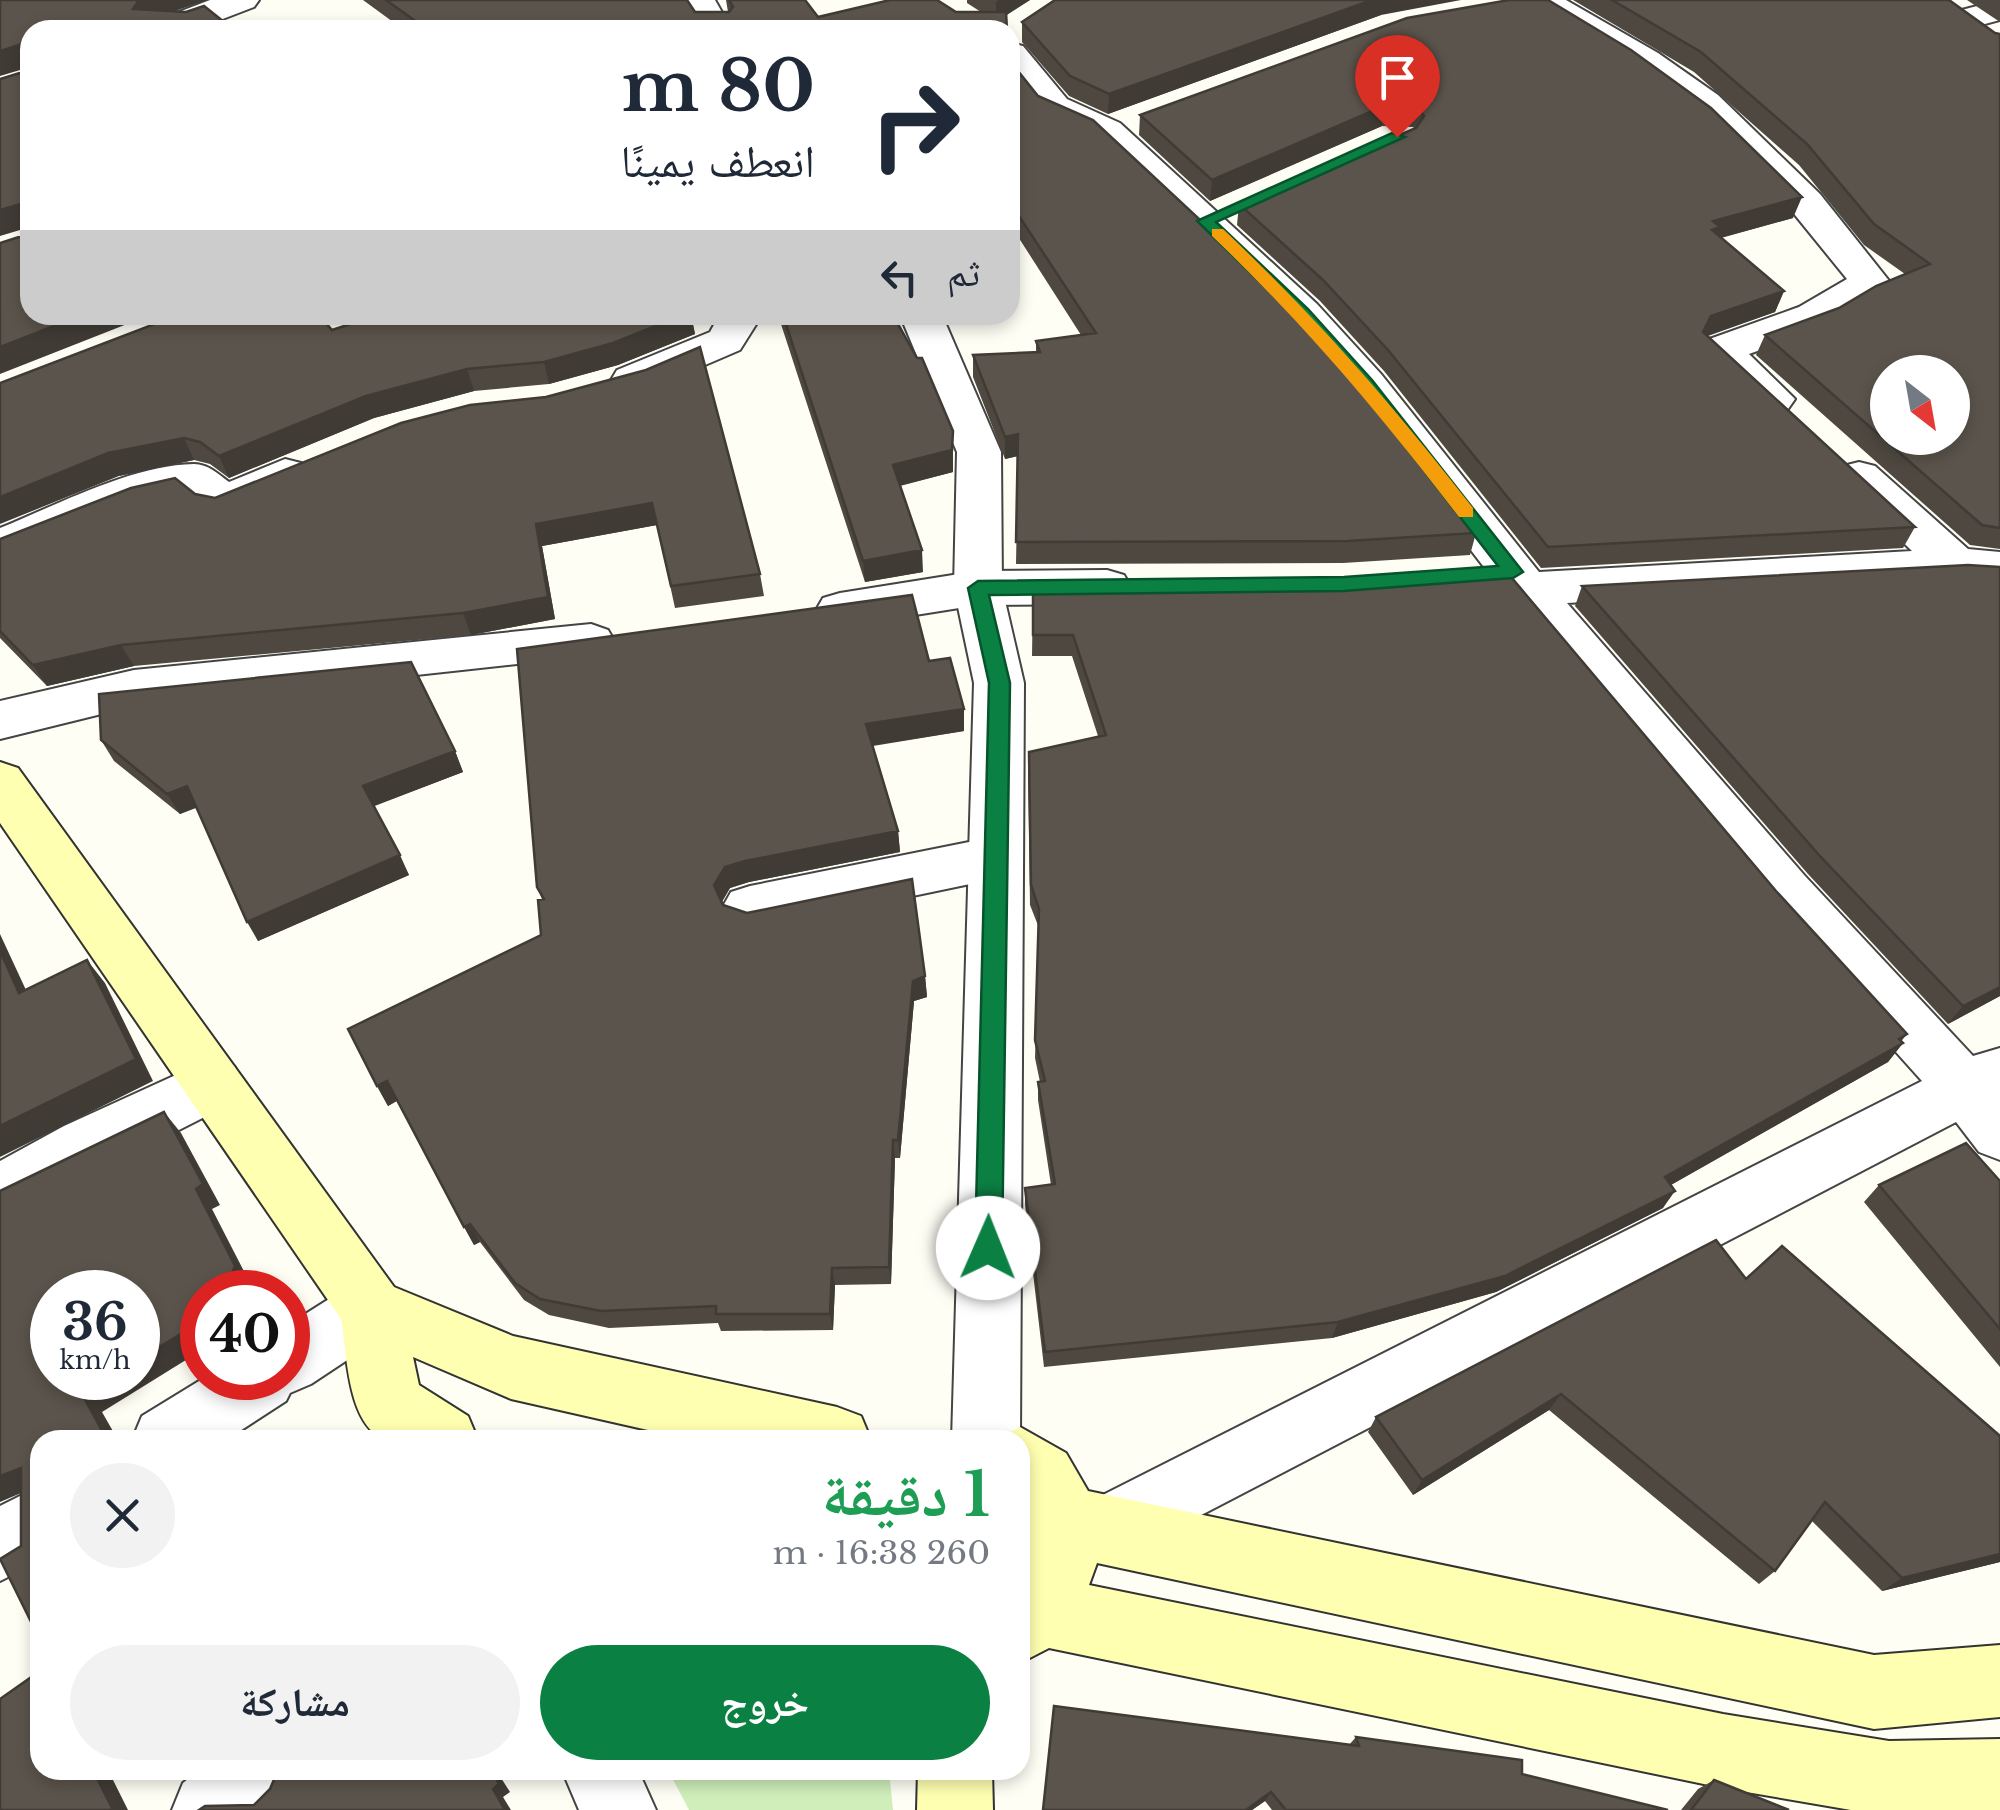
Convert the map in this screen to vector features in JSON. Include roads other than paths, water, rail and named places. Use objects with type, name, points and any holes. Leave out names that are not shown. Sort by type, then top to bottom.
[{"type":"main road","points":[[0,782],[371,1308],[402,1422]]},
{"type":"main road","points":[[371,1308],[511,1368],[792,1430]]},
{"type":"main road","points":[[1030,1470],[1087,1524],[1874,1692],[2000,1681]]},
{"type":"main road","points":[[1087,1524],[1066,1553],[1058,1584],[1030,1619],[1723,1751],[1907,1794],[2000,1776]]},
{"type":"main road","points":[[955,1780],[955,1810]]},
{"type":"street","points":[[189,20],[242,0]]},
{"type":"street","points":[[1937,0],[2000,43]]},
{"type":"street","points":[[1530,2],[1681,84],[1750,146],[1840,239],[1870,282],[1814,316],[1719,350],[1817,439],[1985,570]]},
{"type":"street","points":[[1966,19],[2000,9]]},
{"type":"street","points":[[1020,54],[1032,111],[1125,124],[1223,213],[1302,313],[1366,384],[1520,580],[1786,892],[1989,1098],[1087,1524]]},
{"type":"street","points":[[596,388],[634,379],[725,341],[734,325]]},
{"type":"street","points":[[926,325],[979,452],[978,588],[999,683],[986,1430]]},
{"type":"street","points":[[0,546],[130,493],[196,478],[224,502],[319,458]]},
{"type":"street","points":[[1456,576],[1520,580],[1985,570]]},
{"type":"street","points":[[797,616],[978,588],[1151,586]]},
{"type":"street","points":[[0,720],[134,688],[488,656],[642,636]]},
{"type":"street","points":[[750,908],[994,858]]},
{"type":"street","points":[[0,1192],[84,1145],[214,1084]]},
{"type":"street","points":[[310,1348],[371,1308]]},
{"type":"street","points":[[182,1430],[229,1400]]},
{"type":"street","points":[[0,1546],[30,1527]]},
{"type":"street","points":[[210,1810],[244,1780]]},
{"type":"street","points":[[604,1780],[618,1810]]}]
